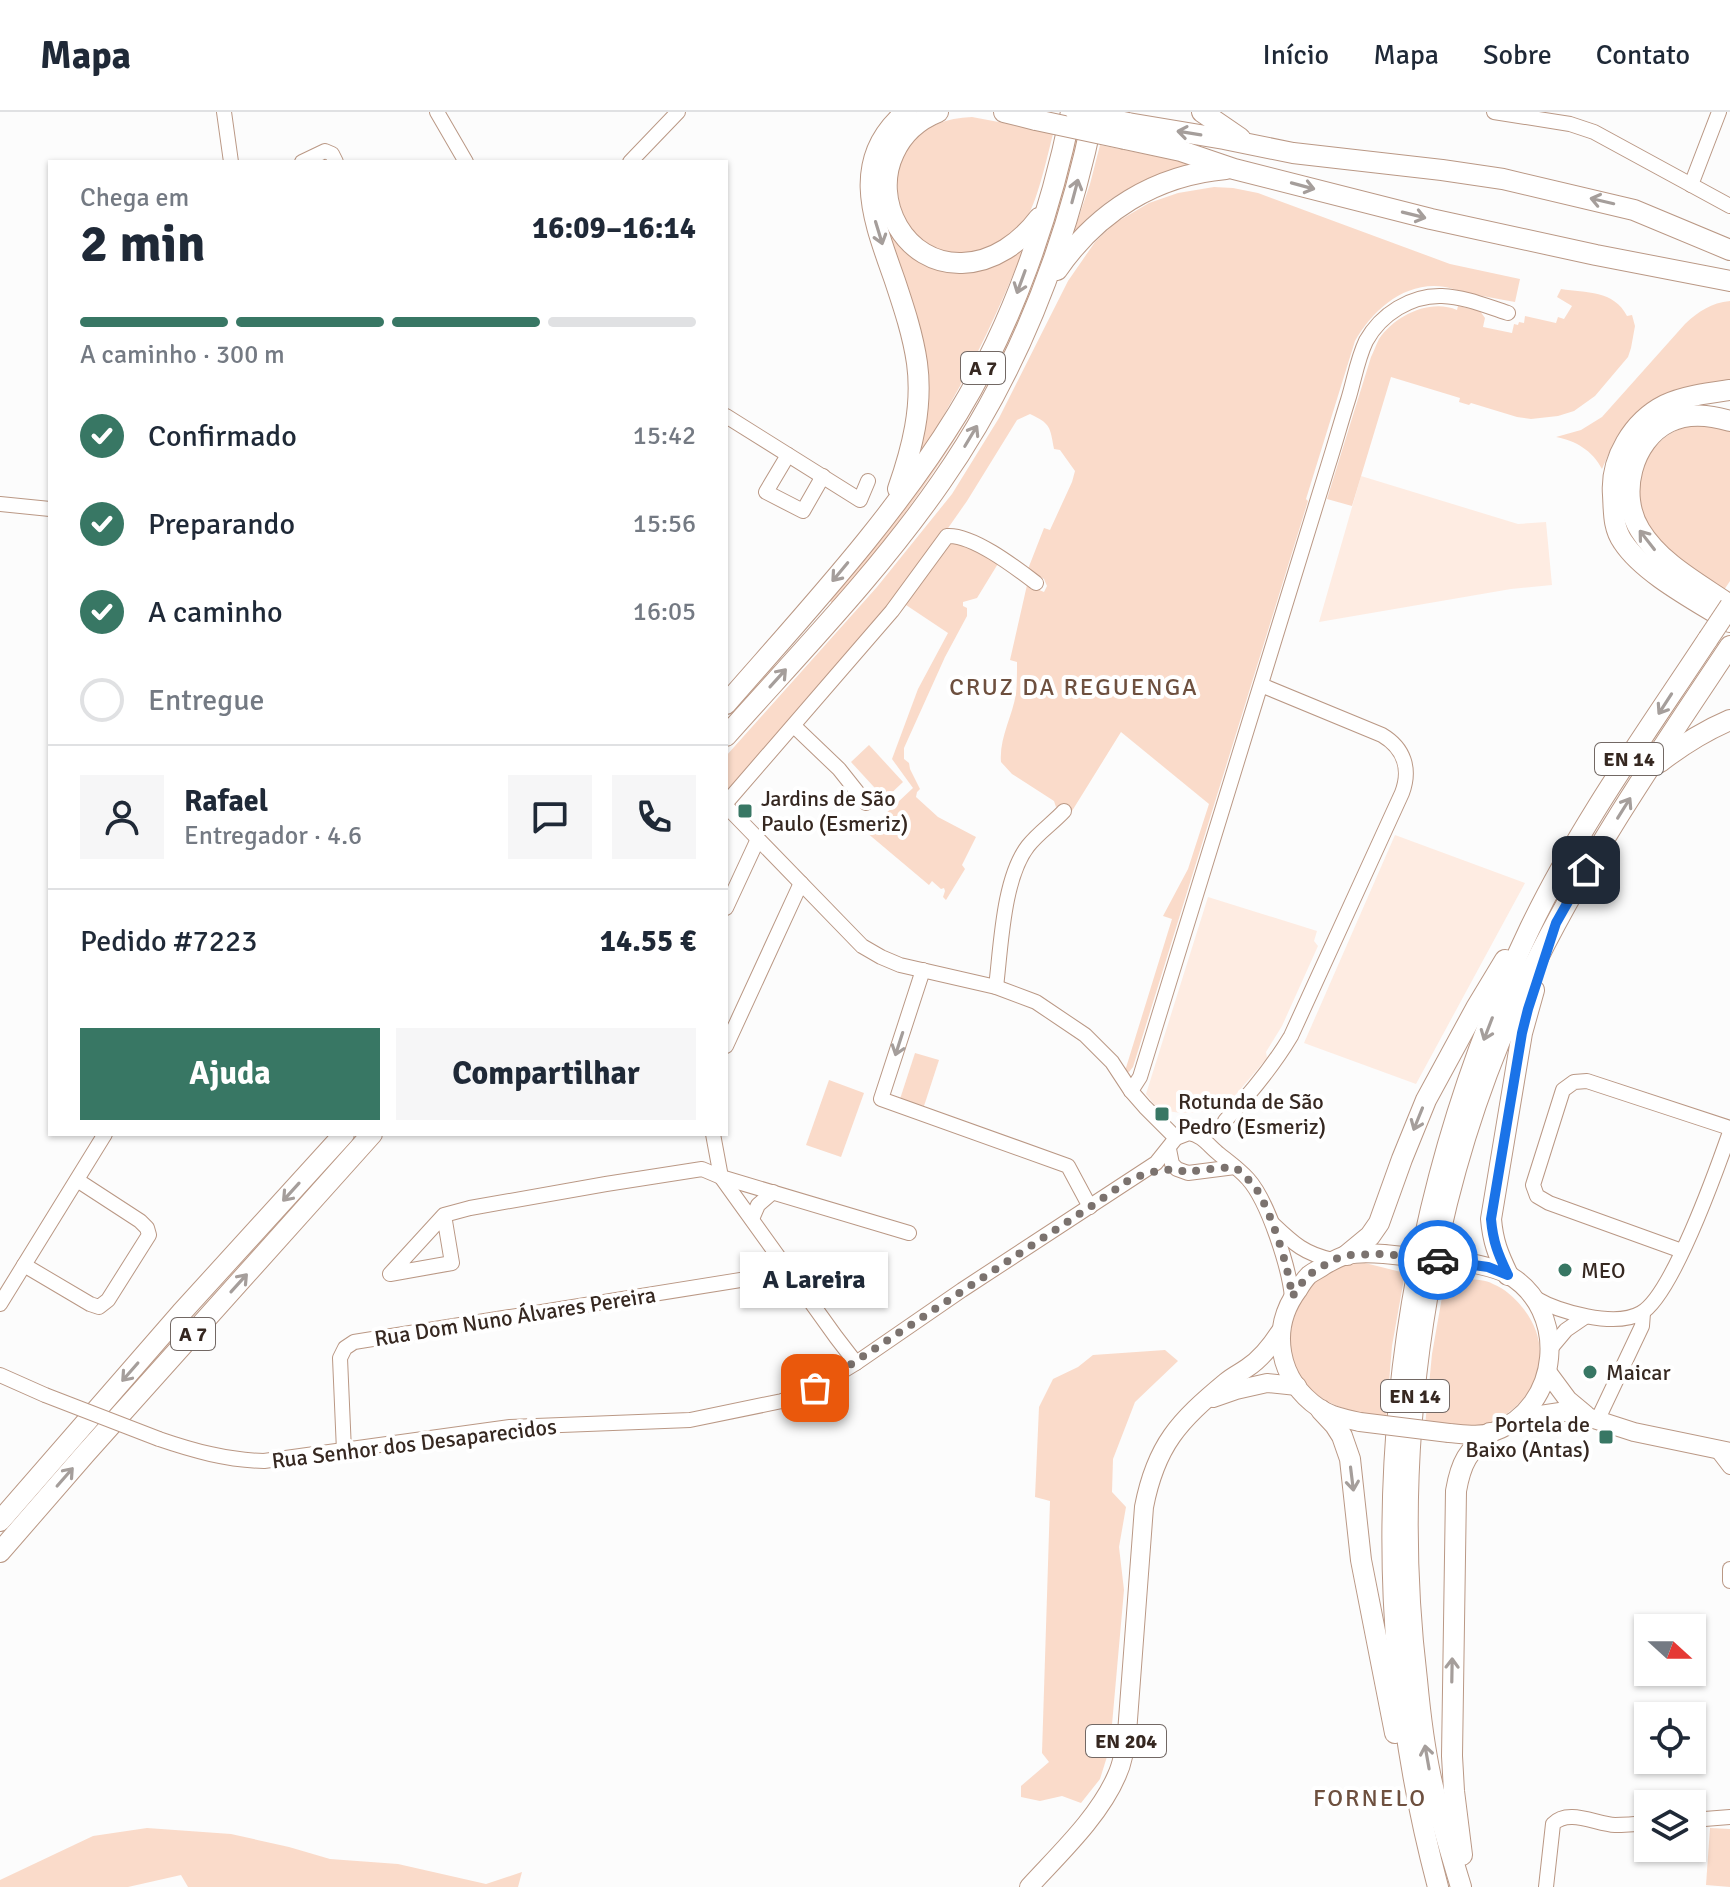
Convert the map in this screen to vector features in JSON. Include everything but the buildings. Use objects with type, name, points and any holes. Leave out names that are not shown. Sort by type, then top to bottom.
[{"type":"highway","points":[[889,511],[913,443],[919,380],[908,322],[873,212],[870,182],[880,144],[889,129],[906,112]]},
{"type":"highway","points":[[938,112],[922,120],[901,140],[888,171],[889,210],[900,231],[914,246],[941,260],[959,263],[977,261],[998,254],[1018,241],[1046,208]]},
{"type":"highway","points":[[1004,112],[1036,120],[1250,144],[1310,155],[1478,175],[1634,210],[1730,250]]},
{"type":"highway","points":[[1073,112],[1234,169],[1431,219],[1730,281]]},
{"type":"highway","name":"A 7","points":[[728,702],[841,572],[947,431],[982,370],[1014,300],[1046,208],[1073,112]]},
{"type":"highway","name":"A 7","points":[[728,734],[857,588],[928,501],[983,416],[1043,292],[1069,214],[1094,112]]},
{"type":"highway","points":[[1202,112],[1250,144]]},
{"type":"highway","points":[[1043,292],[1082,238],[1121,204],[1162,184],[1199,173],[1234,169]]},
{"type":"highway","points":[[1730,390],[1683,399],[1665,405],[1648,417],[1632,432],[1622,450],[1615,467],[1612,489],[1615,529],[1636,558],[1730,622]]},
{"type":"highway","points":[[1730,421],[1713,415],[1693,415],[1670,421],[1654,432],[1630,473],[1630,502],[1638,528],[1653,549],[1730,606]]},
{"type":"highway","name":"EN 14","points":[[1438,1887],[1409,1758],[1393,1596],[1392,1494],[1396,1430],[1404,1348],[1428,1215],[1457,1114],[1530,928],[1596,811],[1730,606]]},
{"type":"highway","name":"EN 14","points":[[1461,1887],[1431,1777],[1421,1721],[1412,1645],[1407,1527],[1413,1408],[1435,1262],[1456,1170],[1480,1093],[1510,1018],[1556,923],[1586,870],[1728,649]]},
{"type":"highway","points":[[1647,772],[1680,746],[1730,720]]},
{"type":"highway","points":[[1340,1257],[1370,1236],[1379,1223],[1426,1100],[1476,1008],[1554,882]]},
{"type":"highway","points":[[1508,1275],[1496,1251],[1491,1219],[1522,1033],[1556,923]]},
{"type":"highway","name":"A 7","points":[[0,1552],[7,1529],[181,1313],[342,1136]]},
{"type":"highway","name":"A 7","points":[[0,1565],[7,1529],[86,1453],[370,1136]]},
{"type":"highway","name":"EN 14","points":[[1321,1410],[1342,1436],[1350,1459],[1361,1560],[1388,1703],[1404,1775],[1425,1837]]},
{"type":"highway","points":[[1467,1887],[1452,1756],[1456,1491],[1466,1456],[1490,1433]]},
{"type":"main road","points":[[1340,1257],[1384,1254],[1471,1263],[1508,1275],[1532,1296],[1549,1333],[1548,1373],[1533,1403],[1519,1418]]},
{"type":"main road","name":"EN 204","points":[[1029,1887],[1100,1805],[1118,1774],[1127,1733],[1144,1507],[1157,1460],[1181,1423],[1229,1379],[1254,1363],[1267,1350],[1280,1332],[1292,1297],[1307,1276],[1340,1257]]},
{"type":"main road","points":[[1280,1332],[1285,1363],[1303,1394],[1321,1410],[1360,1422],[1472,1435],[1490,1433],[1519,1418],[1560,1412],[1724,1451]]},
{"type":"main road","points":[[1548,1373],[1568,1400],[1592,1418]]},
{"type":"main road","name":"EN 204","points":[[1203,1402],[1252,1385],[1277,1383],[1297,1386]]},
{"type":"street","points":[[224,112],[231,160]]},
{"type":"street","points":[[437,112],[465,160]]},
{"type":"street","points":[[632,160],[678,112]]},
{"type":"street","points":[[1494,112],[1570,124],[1594,132],[1730,206]]},
{"type":"street","points":[[1691,185],[1719,112]]},
{"type":"street","points":[[306,160],[325,151],[332,154],[335,160]]},
{"type":"street","points":[[1131,1091],[1140,1077],[1366,341],[1392,312],[1423,298],[1454,297],[1483,303],[1508,313]]},
{"type":"street","points":[[728,417],[860,500],[868,481]]},
{"type":"street","points":[[788,455],[766,492],[803,511],[823,476]]},
{"type":"street","points":[[0,504],[48,509]]},
{"type":"street","points":[[728,802],[892,611],[947,536],[987,550],[1036,583]]},
{"type":"street","points":[[1225,1121],[1261,1081],[1291,1036],[1402,793],[1407,772],[1400,750],[1391,740],[1261,685]]},
{"type":"street","points":[[794,726],[839,769],[866,803]]},
{"type":"street","points":[[728,806],[862,946],[900,965],[996,987],[1036,1002],[1085,1035],[1112,1062],[1172,1143],[1172,1164],[1177,1169],[1188,1173],[1235,1167]]},
{"type":"street","points":[[996,987],[1006,906],[1015,869],[1029,844],[1064,811]]},
{"type":"street","points":[[728,904],[758,839]]},
{"type":"street","points":[[728,1042],[801,883]]},
{"type":"street","points":[[923,970],[881,1099],[1068,1166],[1090,1207]]},
{"type":"street","points":[[1532,1296],[1549,1307],[1585,1317],[1627,1319],[1643,1313],[1657,1297],[1682,1251],[1709,1191],[1730,1130],[1587,1081],[1574,1082],[1563,1090],[1533,1185],[1537,1196],[1682,1251]]},
{"type":"street","points":[[1172,1143],[1189,1133],[1196,1134],[1248,1178],[1271,1221],[1291,1283],[1292,1297]]},
{"type":"street","points":[[0,1304],[104,1136]]},
{"type":"street","points":[[713,1136],[721,1177],[856,1363]]},
{"type":"street","name":"Rua Senhor dos Desaparecidos","points":[[0,1375],[159,1439],[200,1453],[246,1461],[344,1451],[510,1427],[690,1420],[782,1401],[815,1388],[1156,1163],[1172,1143]]},
{"type":"street","points":[[1199,1170],[1208,1158],[1206,1143]]},
{"type":"street","points":[[444,1215],[452,1263],[390,1274],[444,1215],[702,1169],[909,1233]]},
{"type":"street","name":"Rua Senhor dos Desaparecidos","points":[[1132,1178],[1177,1169]]},
{"type":"street","points":[[24,1265],[99,1307],[108,1300],[149,1235],[140,1221],[77,1180]]},
{"type":"street","points":[[752,1219],[758,1205],[773,1192]]},
{"type":"street","points":[[1271,1221],[1296,1246],[1314,1256],[1340,1257]]},
{"type":"street","name":"Rua Dom Nuno Álvares Pereira","points":[[344,1451],[340,1358],[345,1348],[354,1342],[783,1273],[788,1269]]},
{"type":"street","points":[[1592,1418],[1642,1326],[1643,1313]]},
{"type":"street","points":[[1550,1349],[1566,1330],[1585,1317]]},
{"type":"street","points":[[1724,1451],[1730,1467]]},
{"type":"street","points":[[1730,1569],[1730,1581]]},
{"type":"street","points":[[1546,1887],[1553,1824],[1559,1818],[1568,1816],[1613,1825],[1634,1824]]},
{"type":"street","points":[[1706,1819],[1730,1817]]},
{"type":"shaded area","points":[[1081,112],[1080,142],[1070,180],[1038,273],[992,375],[936,469],[833,604],[830,601],[918,489],[1067,173]]},
{"type":"shaded area","points":[[972,117],[1053,134],[1037,193],[1029,214],[1016,232],[984,249],[952,253],[926,243],[908,223],[898,197],[899,169],[911,144],[935,125]]},
{"type":"shaded area","points":[[1100,145],[1204,166],[1157,176],[1130,188],[1103,205],[1073,234]]},
{"type":"shaded area","points":[[1214,187],[1258,193],[1450,264],[1520,279],[1515,302],[1439,286],[1409,291],[1378,311],[1355,341],[1129,1072],[1125,1071],[1172,919],[1163,916],[1188,869],[1209,804],[1121,732],[1072,811],[1062,805],[1056,807],[1054,801],[1012,774],[1001,762],[1002,745],[1016,694],[1017,662],[1010,660],[1027,585],[1044,592],[1047,586],[1044,579],[1028,569],[1044,528],[1050,530],[1075,471],[1060,450],[1054,449],[1046,424],[1030,414],[1017,420],[967,501],[911,581],[728,791],[728,754],[877,587],[952,494],[999,418],[1068,281],[1095,242],[1115,223],[1149,203],[1178,193]]},
{"type":"shaded area","points":[[887,230],[977,271],[998,265],[1019,251],[1022,253],[970,367],[921,451],[928,398]]},
{"type":"shaded area","points":[[1561,289],[1607,297],[1615,301],[1627,316],[1632,315],[1635,326],[1628,357],[1595,396],[1574,411],[1531,419],[1459,402],[1460,398],[1391,377],[1352,506],[1327,499],[1371,357],[1379,339],[1394,323],[1424,308],[1436,306],[1457,310],[1458,306],[1480,311],[1485,318],[1483,327],[1512,333],[1514,324],[1524,323],[1525,316],[1556,323],[1558,317],[1564,319],[1572,306],[1557,297]]},
{"type":"shaded area","points":[[1730,301],[1730,381],[1660,405],[1635,418],[1618,435],[1602,469],[1583,447],[1556,437],[1581,430],[1602,417],[1685,324],[1706,308]]},
{"type":"shaded area","points":[[1712,424],[1730,430],[1730,581],[1724,590],[1667,550],[1646,522],[1638,498],[1639,480],[1645,462],[1663,439],[1680,429]]},
{"type":"shaded area","points":[[1361,476],[1518,524],[1546,522],[1552,585],[1511,589],[1319,622]]},
{"type":"shaded area","points":[[948,541],[956,541],[999,562],[977,598],[963,602],[967,616],[904,748],[904,759],[909,763],[920,789],[916,797],[938,817],[976,837],[962,865],[965,869],[946,900],[943,897],[944,888],[932,881],[929,885],[866,832],[913,788],[892,759],[918,689],[948,633],[903,603]]},
{"type":"shaded area","points":[[869,745],[903,782],[885,799],[851,762]]},
{"type":"shaded area","points":[[1395,835],[1525,883],[1416,1084],[1304,1043]]},
{"type":"shaded area","points":[[1208,897],[1317,931],[1314,941],[1318,946],[1282,1026],[1266,1052],[1267,1058],[1233,1098],[1214,1111],[1167,1111],[1157,1108],[1146,1094]]},
{"type":"shaded area","points":[[915,1053],[939,1060],[924,1106],[900,1099]]},
{"type":"shaded area","points":[[829,1080],[864,1093],[841,1157],[806,1145]]},
{"type":"shaded area","points":[[1365,1263],[1405,1273],[1392,1346],[1386,1419],[1338,1406],[1317,1394],[1299,1376],[1290,1347],[1295,1315],[1310,1287],[1334,1268]]},
{"type":"shaded area","points":[[1445,1280],[1482,1280],[1501,1288],[1522,1307],[1538,1337],[1540,1353],[1533,1384],[1512,1409],[1482,1426],[1425,1426],[1432,1354]]},
{"type":"shaded area","points":[[1165,1350],[1178,1361],[1135,1402],[1113,1459],[1112,1492],[1126,1507],[1119,1547],[1124,1590],[1110,1747],[1100,1779],[1081,1803],[1062,1796],[1040,1801],[1021,1797],[1021,1786],[1049,1762],[1042,1753],[1050,1501],[1035,1497],[1039,1407],[1053,1379],[1078,1367],[1093,1355]]},
{"type":"shaded area","points":[[147,1828],[231,1834],[330,1859],[398,1864],[486,1884],[522,1872],[518,1887],[188,1887],[181,1875],[128,1887],[0,1887],[0,1880],[93,1836]]},
{"type":"shaded area","points":[[1710,1828],[1730,1829],[1730,1887],[1706,1885]]},
{"type":"way so far","points":[[815,1388],[1132,1178],[1157,1171],[1177,1169],[1194,1173],[1235,1167],[1248,1178],[1271,1221],[1291,1283],[1292,1297],[1307,1276],[1347,1255],[1384,1254],[1438,1260]]},
{"type":"place","name":"Jardins de São Paulo (Esmeriz)","points":[[745,811]]},
{"type":"place","name":"Rotunda de São Pedro (Esmeriz)","points":[[1162,1114]]},
{"type":"place","name":"MEO","points":[[1565,1270]]},
{"type":"place","name":"Maicar","points":[[1590,1372]]},
{"type":"place","name":"A Lareira","points":[[815,1388]]},
{"type":"place","name":"Portela de Baixo (Antas)","points":[[1606,1437]]},
{"type":"district","name":"CRUZ DA REGUENGA","points":[[1074,687]]},
{"type":"district","name":"FORNELO","points":[[1370,1798]]},
{"type":"route","points":[[1438,1260],[1471,1263],[1508,1275],[1496,1251],[1491,1219],[1522,1033],[1556,923],[1586,870]]}]
